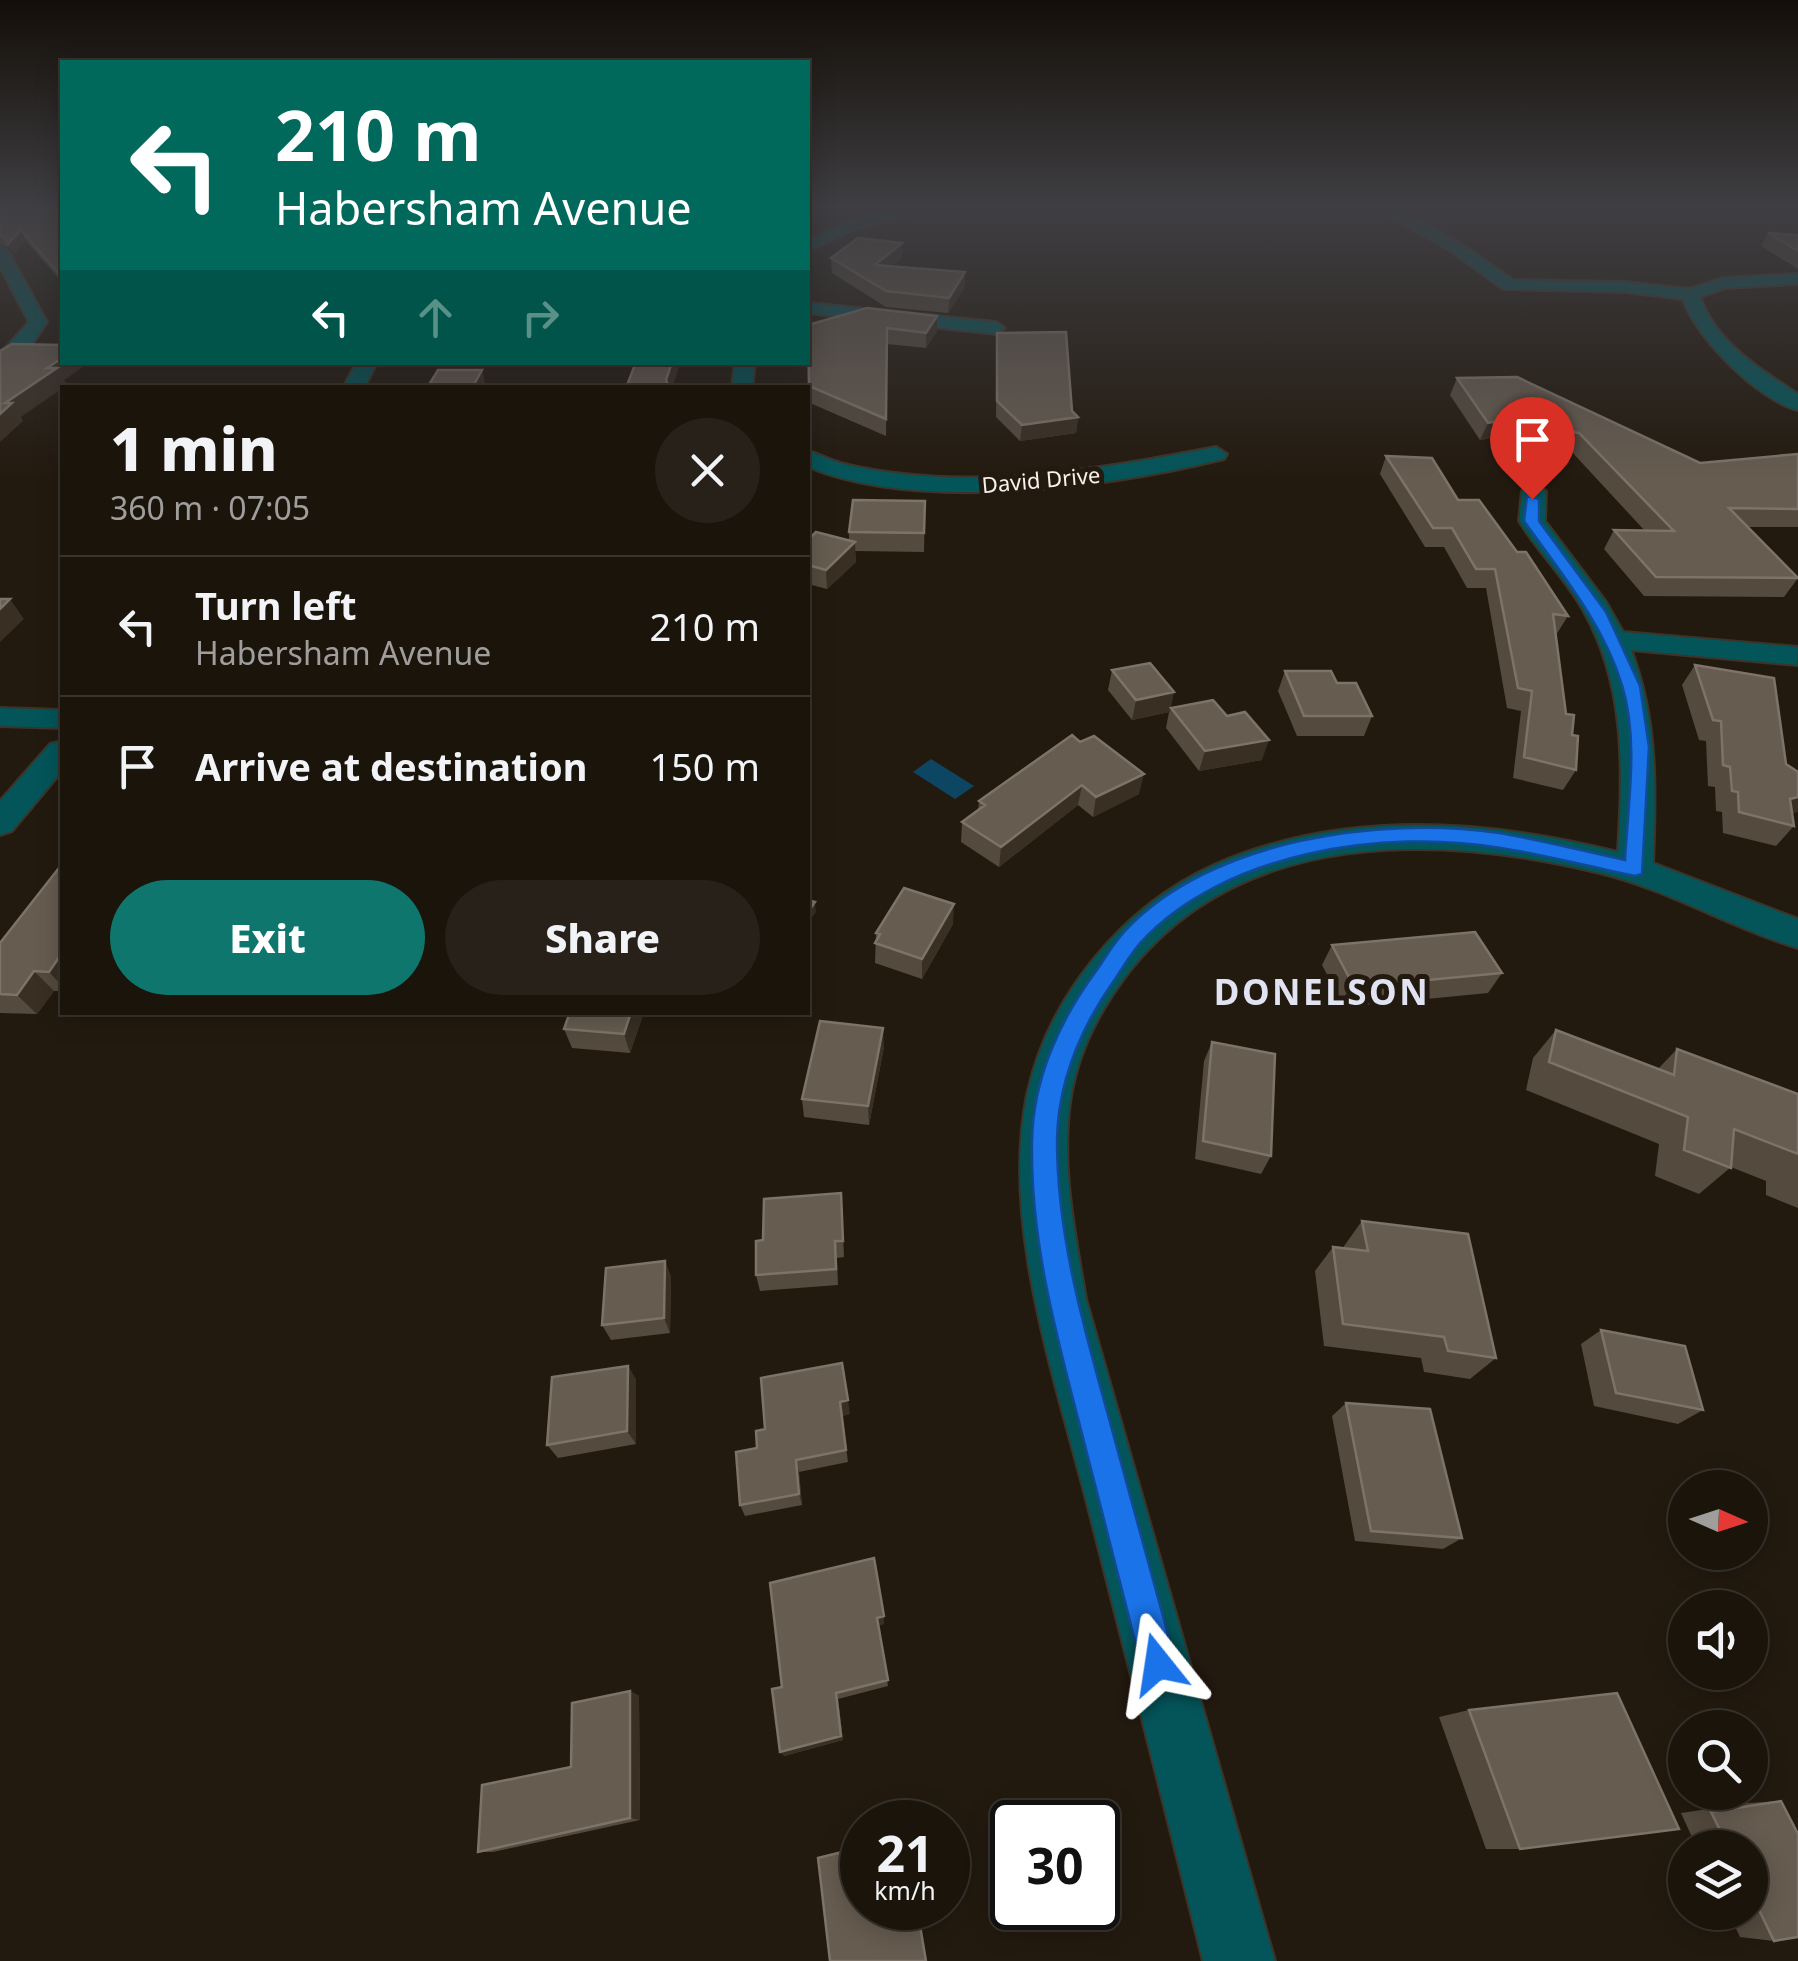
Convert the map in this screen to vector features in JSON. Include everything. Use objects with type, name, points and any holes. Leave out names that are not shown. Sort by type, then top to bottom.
[{"type":"street","points":[[0,364],[20,348],[38,322],[25,298]]},
{"type":"street","points":[[1691,298],[1694,311],[1721,345],[1798,404]]},
{"type":"street","points":[[810,308],[996,328]]},
{"type":"street","name":"David Drive","points":[[814,469],[995,488],[1125,472],[1216,454]]},
{"type":"street","points":[[1534,491],[1532,521],[1578,582],[1613,640],[1631,686],[1640,747],[1635,869]]},
{"type":"street","points":[[1613,640],[1797,656]]},
{"type":"street","points":[[0,716],[60,719]]},
{"type":"street","points":[[0,823],[60,752]]},
{"type":"street","points":[[1239,1961],[1062,1299],[1050,1228],[1044,1141],[1047,1106],[1059,1060],[1082,1008],[1133,936],[1187,893],[1246,864],[1338,840],[1416,836],[1498,840],[1635,869],[1798,934]]},
{"type":"water","points":[[931,759],[974,786],[955,799],[913,772]]},
{"type":"building","points":[[867,308],[937,316],[926,333],[887,328],[886,419],[810,386],[810,324]]},
{"type":"building","points":[[1066,332],[1072,411],[1078,417],[1022,425],[997,401],[997,333]]},
{"type":"building","points":[[12,344],[60,345],[60,359],[47,368],[57,368],[5,403],[12,403],[0,414],[0,351]]},
{"type":"building","points":[[635,365],[671,365],[668,385],[627,385]]},
{"type":"building","points":[[438,370],[482,370],[474,385],[429,385]]},
{"type":"building","points":[[1517,377],[1700,463],[1798,454],[1798,509],[1729,508],[1798,578],[1656,577],[1614,530],[1674,531],[1579,433],[1499,421],[1488,423],[1457,378]]},
{"type":"building","points":[[1386,456],[1432,458],[1458,500],[1479,500],[1517,552],[1526,552],[1568,616],[1553,614],[1566,714],[1574,715],[1572,735],[1578,736],[1576,770],[1524,757],[1532,691],[1518,688],[1495,569],[1476,569],[1452,528],[1433,528]]},
{"type":"building","points":[[853,500],[925,501],[924,533],[849,532]]},
{"type":"building","points":[[816,532],[855,542],[826,570],[810,566],[810,538]]},
{"type":"building","points":[[1150,663],[1174,692],[1136,700],[1112,670]]},
{"type":"building","points":[[1695,665],[1774,678],[1786,764],[1798,772],[1798,797],[1790,799],[1794,826],[1739,812],[1730,767],[1723,765],[1721,721],[1713,720]]},
{"type":"building","points":[[1285,671],[1331,671],[1337,683],[1356,683],[1372,716],[1304,716]]},
{"type":"building","points":[[1213,700],[1227,716],[1245,712],[1269,740],[1205,751],[1171,708]]},
{"type":"building","points":[[1072,735],[1080,742],[1094,736],[1144,774],[1096,797],[1082,785],[1001,847],[962,822],[985,805],[979,801]]},
{"type":"building","points":[[60,867],[60,956],[49,972],[34,971],[17,995],[0,994],[0,943]]},
{"type":"building","points":[[904,888],[954,904],[922,959],[875,943],[880,934],[876,933]]},
{"type":"building","points":[[1475,932],[1502,973],[1354,987],[1332,945]]},
{"type":"building","points":[[569,1015],[630,1015],[624,1034],[564,1029]]},
{"type":"building","points":[[820,1021],[883,1028],[868,1106],[802,1099]]},
{"type":"building","points":[[1556,1030],[1674,1075],[1677,1049],[1798,1094],[1798,1154],[1734,1129],[1731,1168],[1684,1150],[1688,1117],[1549,1062]]},
{"type":"building","points":[[1212,1042],[1275,1054],[1271,1156],[1203,1141]]},
{"type":"building","points":[[841,1193],[843,1241],[835,1241],[836,1269],[756,1275],[756,1241],[763,1240],[764,1199]]},
{"type":"building","points":[[1362,1221],[1468,1234],[1496,1358],[1448,1351],[1444,1337],[1343,1324],[1333,1247],[1368,1251]]},
{"type":"building","points":[[665,1261],[664,1318],[602,1325],[606,1268]]},
{"type":"building","points":[[1601,1330],[1685,1346],[1703,1410],[1616,1393]]},
{"type":"building","points":[[842,1363],[848,1400],[840,1402],[846,1450],[796,1460],[799,1494],[740,1505],[736,1452],[757,1448],[756,1431],[765,1429],[761,1378]]},
{"type":"building","points":[[628,1366],[627,1431],[547,1445],[552,1377]]},
{"type":"building","points":[[1346,1403],[1430,1409],[1462,1538],[1371,1531]]},
{"type":"building","points":[[874,1558],[884,1616],[877,1618],[888,1680],[836,1693],[841,1736],[780,1752],[772,1689],[782,1687],[770,1583]]},
{"type":"building","points":[[630,1691],[630,1818],[478,1852],[482,1785],[571,1767],[572,1703]]},
{"type":"building","points":[[1617,1693],[1679,1829],[1520,1849],[1469,1710]]},
{"type":"building","points":[[1781,1801],[1798,1834],[1798,1937],[1774,1941],[1768,1928],[1768,1830],[1720,1830],[1711,1812],[1768,1810],[1768,1803]]},
{"type":"building","points":[[840,1852],[840,1930],[921,1930],[926,1961],[830,1961],[818,1858]]},
{"type":"district","name":"DONELSON","points":[[1322,993]]},
{"type":"route","points":[[1158,1664],[1074,1352],[1050,1228],[1044,1141],[1047,1106],[1059,1060],[1082,1008],[1133,936],[1187,893],[1246,864],[1338,840],[1416,836],[1498,840],[1635,869],[1640,747],[1631,686],[1598,612],[1534,526],[1530,518],[1532,499]]}]
